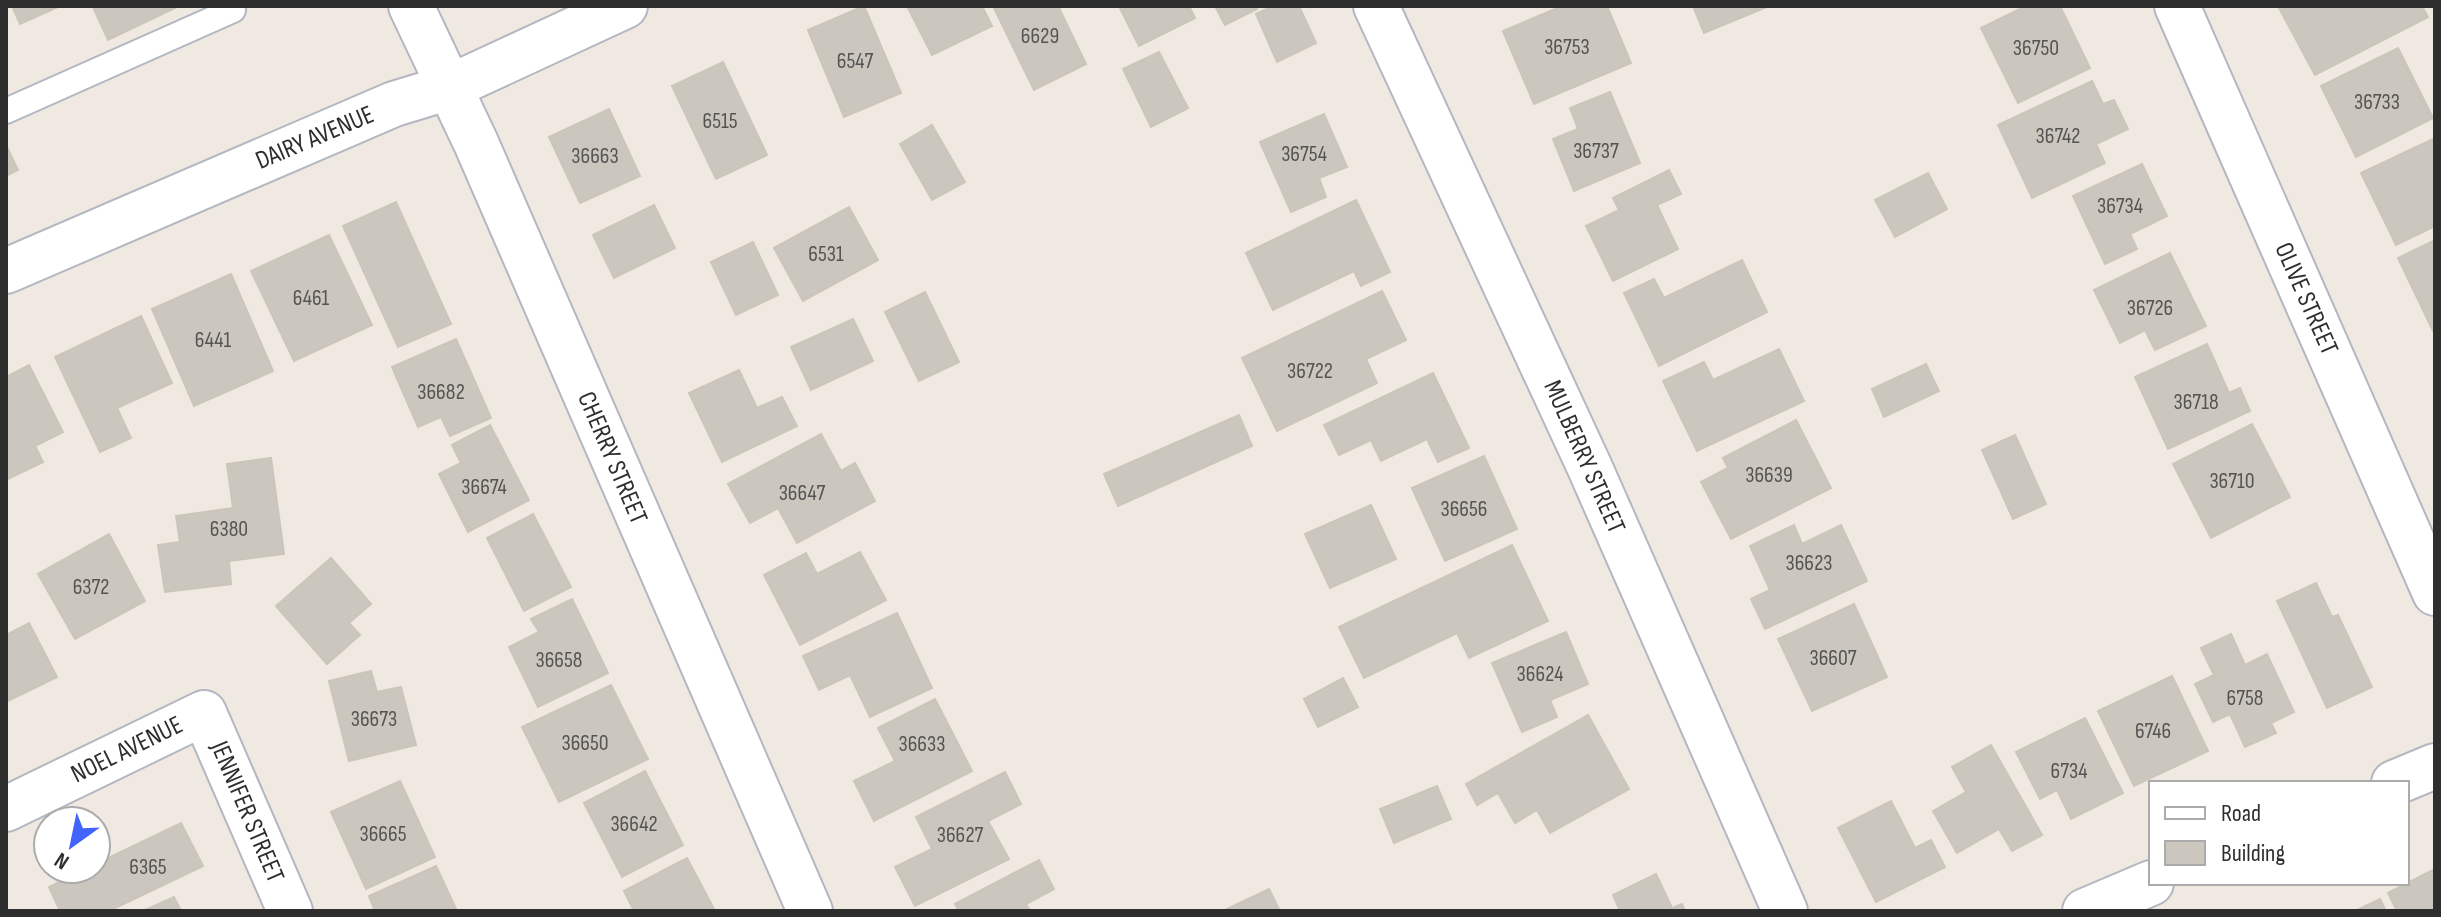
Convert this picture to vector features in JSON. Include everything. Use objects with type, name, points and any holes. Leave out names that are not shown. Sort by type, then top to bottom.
[{"type":"street","name":"CHERRY STREET","points":[[411,6],[450,87],[810,911]]},
{"type":"street","name":"DAIRY AVENUE","points":[[6,271],[394,104],[450,87],[625,6]]},
{"type":"street","name":"MULBERRY STREET","points":[[1376,6],[1590,468],[1785,911]]},
{"type":"street","name":"OLIVE STREET","points":[[2177,6],[2435,593]]},
{"type":"street","name":"NOEL AVENUE","points":[[6,809],[204,713]]},
{"type":"street","name":"JENNIFER STREET","points":[[204,713],[290,911]]},
{"type":"street","points":[[2399,781],[2435,766]]},
{"type":"street","points":[[2085,911],[2149,884]]},
{"type":"lane","points":[[6,111],[233,10],[231,6]]},
{"type":"building","points":[[12,6],[60,6],[20,24]]},
{"type":"building","points":[[95,6],[179,6],[108,40],[93,7]]},
{"type":"building","points":[[864,6],[901,93],[844,117],[808,30]]},
{"type":"building","points":[[907,6],[982,6],[992,26],[932,55]]},
{"type":"building","points":[[993,6],[1063,6],[1059,8],[1086,64],[1034,90]]},
{"type":"building","points":[[1189,6],[1195,18],[1139,46],[1120,8]]},
{"type":"building","points":[[1215,6],[1256,6],[1257,9],[1225,25]]},
{"type":"building","points":[[1273,6],[1299,6],[1316,43],[1277,62],[1256,14]]},
{"type":"building","points":[[1562,6],[1607,6],[1631,63],[1534,104],[1503,31]]},
{"type":"building","points":[[1693,6],[1769,6],[1704,33]]},
{"type":"building","points":[[2026,6],[2060,6],[2090,68],[2018,103],[1981,28]]},
{"type":"building","points":[[2278,6],[2422,6],[2428,17],[2315,75]]},
{"type":"building","points":[[2398,48],[2433,118],[2356,157],[2321,86]]},
{"type":"building","points":[[1159,52],[1188,108],[1151,127],[1123,69]]},
{"type":"building","points":[[723,62],[767,155],[716,179],[672,86]]},
{"type":"building","points":[[2092,81],[2103,104],[2114,100],[2128,129],[2096,144],[2105,163],[2032,198],[1998,125]]},
{"type":"building","points":[[1610,92],[1640,163],[1574,191],[1553,139],[1578,129],[1570,108]]},
{"type":"building","points":[[609,109],[640,176],[580,203],[549,137]]},
{"type":"building","points":[[1324,114],[1347,167],[1319,178],[1326,197],[1291,212],[1260,142]]},
{"type":"building","points":[[932,125],[965,182],[932,200],[900,144]]},
{"type":"building","points":[[2435,138],[2435,226],[2396,245],[2361,173]]},
{"type":"building","points":[[6,145],[18,170],[6,176]]},
{"type":"building","points":[[2142,164],[2167,216],[2130,234],[2137,249],[2105,264],[2073,196]]},
{"type":"building","points":[[1669,170],[1681,194],[1657,205],[1678,249],[1613,281],[1586,226],[1619,210],[1613,198]]},
{"type":"building","points":[[1928,173],[1947,209],[1895,237],[1875,200]]},
{"type":"building","points":[[1356,200],[1390,272],[1361,286],[1354,271],[1273,310],[1246,253]]},
{"type":"building","points":[[396,202],[451,324],[398,347],[343,226]]},
{"type":"building","points":[[654,205],[675,248],[614,278],[593,235]]},
{"type":"building","points":[[849,207],[878,260],[803,301],[774,248]]},
{"type":"building","points":[[329,235],[372,325],[294,361],[251,271]]},
{"type":"building","points":[[2435,240],[2435,330],[2433,331],[2398,258]]},
{"type":"building","points":[[753,242],[778,295],[736,315],[711,262]]},
{"type":"building","points":[[2170,253],[2206,326],[2155,350],[2145,330],[2120,343],[2094,290]]},
{"type":"building","points":[[1742,260],[1767,312],[1659,366],[1624,293],[1654,279],[1664,298]]},
{"type":"building","points":[[231,274],[273,371],[194,406],[152,309]]},
{"type":"building","points":[[1382,291],[1406,340],[1366,359],[1377,383],[1277,431],[1242,358]]},
{"type":"building","points":[[925,292],[959,362],[919,381],[885,312]]},
{"type":"building","points":[[141,316],[172,383],[117,408],[131,438],[100,452],[55,357]]},
{"type":"building","points":[[853,319],[873,361],[811,390],[791,347]]},
{"type":"building","points":[[456,339],[491,418],[450,436],[441,417],[418,427],[392,367]]},
{"type":"building","points":[[2207,344],[2229,393],[2240,388],[2250,411],[2168,449],[2135,377]]},
{"type":"building","points":[[1779,349],[1804,401],[1697,451],[1663,381],[1704,362],[1713,380]]},
{"type":"building","points":[[1926,364],[1939,391],[1884,417],[1872,389]]},
{"type":"building","points":[[29,365],[63,432],[35,446],[43,462],[6,480],[6,377]]},
{"type":"building","points":[[739,370],[757,408],[782,397],[797,426],[722,462],[689,393]]},
{"type":"building","points":[[1433,373],[1469,448],[1438,462],[1427,439],[1381,461],[1371,440],[1339,455],[1324,425]]},
{"type":"building","points":[[1239,415],[1252,446],[1118,506],[1104,474]]},
{"type":"building","points":[[1796,420],[1831,488],[1731,539],[1701,482],[1728,468],[1723,458]]},
{"type":"building","points":[[2252,424],[2290,497],[2211,538],[2173,464]]},
{"type":"building","points":[[490,425],[529,500],[468,532],[439,474],[461,463],[452,445]]},
{"type":"building","points":[[821,434],[841,471],[855,463],[875,501],[797,543],[778,508],[750,523],[728,484]]},
{"type":"building","points":[[2015,435],[2046,504],[2013,519],[1982,450]]},
{"type":"building","points":[[1484,456],[1517,529],[1445,561],[1412,488]]},
{"type":"building","points":[[271,458],[284,554],[229,561],[231,584],[165,592],[158,545],[180,542],[176,516],[233,508],[227,464]]},
{"type":"building","points":[[1371,505],[1396,559],[1330,588],[1305,534]]},
{"type":"building","points":[[533,514],[571,587],[524,611],[487,538]]},
{"type":"building","points":[[1794,525],[1802,544],[1841,525],[1867,581],[1765,629],[1751,599],[1770,590],[1750,546]]},
{"type":"building","points":[[109,534],[145,601],[75,639],[38,574]]},
{"type":"building","points":[[1512,545],[1548,621],[1469,658],[1457,633],[1364,678],[1339,627]]},
{"type":"building","points":[[860,552],[886,600],[800,645],[764,575],[806,553],[817,574]]},
{"type":"building","points":[[331,558],[371,604],[349,623],[360,635],[327,664],[276,606]]},
{"type":"building","points":[[2316,583],[2332,617],[2338,615],[2372,687],[2327,708],[2277,601]]},
{"type":"building","points":[[572,599],[608,673],[538,707],[509,647],[539,632],[531,619]]},
{"type":"building","points":[[1854,604],[1887,677],[1812,711],[1778,639]]},
{"type":"building","points":[[897,613],[932,688],[870,717],[850,675],[819,690],[803,656]]},
{"type":"building","points":[[29,623],[57,677],[6,702],[6,635]]},
{"type":"building","points":[[1566,632],[1588,684],[1550,700],[1557,717],[1522,732],[1492,663]]},
{"type":"building","points":[[2231,634],[2245,665],[2267,654],[2294,712],[2271,723],[2276,733],[2245,747],[2230,714],[2213,722],[2195,684],[2214,675],[2201,648]]},
{"type":"building","points":[[371,671],[377,692],[401,687],[416,745],[349,761],[329,681]]},
{"type":"building","points":[[2172,676],[2208,751],[2134,786],[2098,711]]},
{"type":"building","points":[[1343,678],[1358,707],[1318,727],[1304,699]]},
{"type":"building","points":[[611,685],[648,759],[559,802],[522,727]]},
{"type":"building","points":[[935,699],[972,771],[874,821],[854,781],[895,761],[878,728]]},
{"type":"building","points":[[1588,715],[1629,789],[1550,833],[1537,810],[1515,823],[1498,793],[1477,805],[1466,784]]},
{"type":"building","points":[[2085,718],[2123,793],[2071,819],[2057,790],[2040,799],[2016,752]]},
{"type":"building","points":[[1991,745],[2042,835],[2012,851],[1999,829],[1957,853],[1933,811],[1966,792],[1952,767]]},
{"type":"building","points":[[645,771],[683,845],[622,877],[584,803]]},
{"type":"building","points":[[1005,772],[1021,804],[988,821],[1009,859],[915,906],[895,867],[932,849],[916,817]]},
{"type":"building","points":[[400,781],[435,857],[366,889],[331,812]]},
{"type":"building","points":[[1437,786],[1451,819],[1394,843],[1380,809]]},
{"type":"building","points":[[1891,801],[1915,848],[1931,840],[1945,867],[1876,902],[1838,828]]},
{"type":"building","points":[[181,823],[203,866],[109,911],[60,911],[49,887],[112,885],[112,856]]},
{"type":"building","points":[[687,858],[715,911],[634,911],[624,891]]},
{"type":"building","points":[[1039,860],[1054,889],[1026,904],[1030,911],[959,911],[955,904]]},
{"type":"building","points":[[436,866],[457,911],[375,911],[369,896]]},
{"type":"building","points":[[2435,869],[2435,911],[2397,911],[2388,893],[2409,885]]},
{"type":"building","points":[[1656,874],[1672,908],[1682,904],[1685,911],[1620,911],[1613,895]]},
{"type":"building","points":[[1269,889],[1280,911],[1223,911]]},
{"type":"building","points":[[174,897],[181,911],[143,911]]},
{"type":"building","points":[[2380,899],[2386,911],[2355,911]]}]
